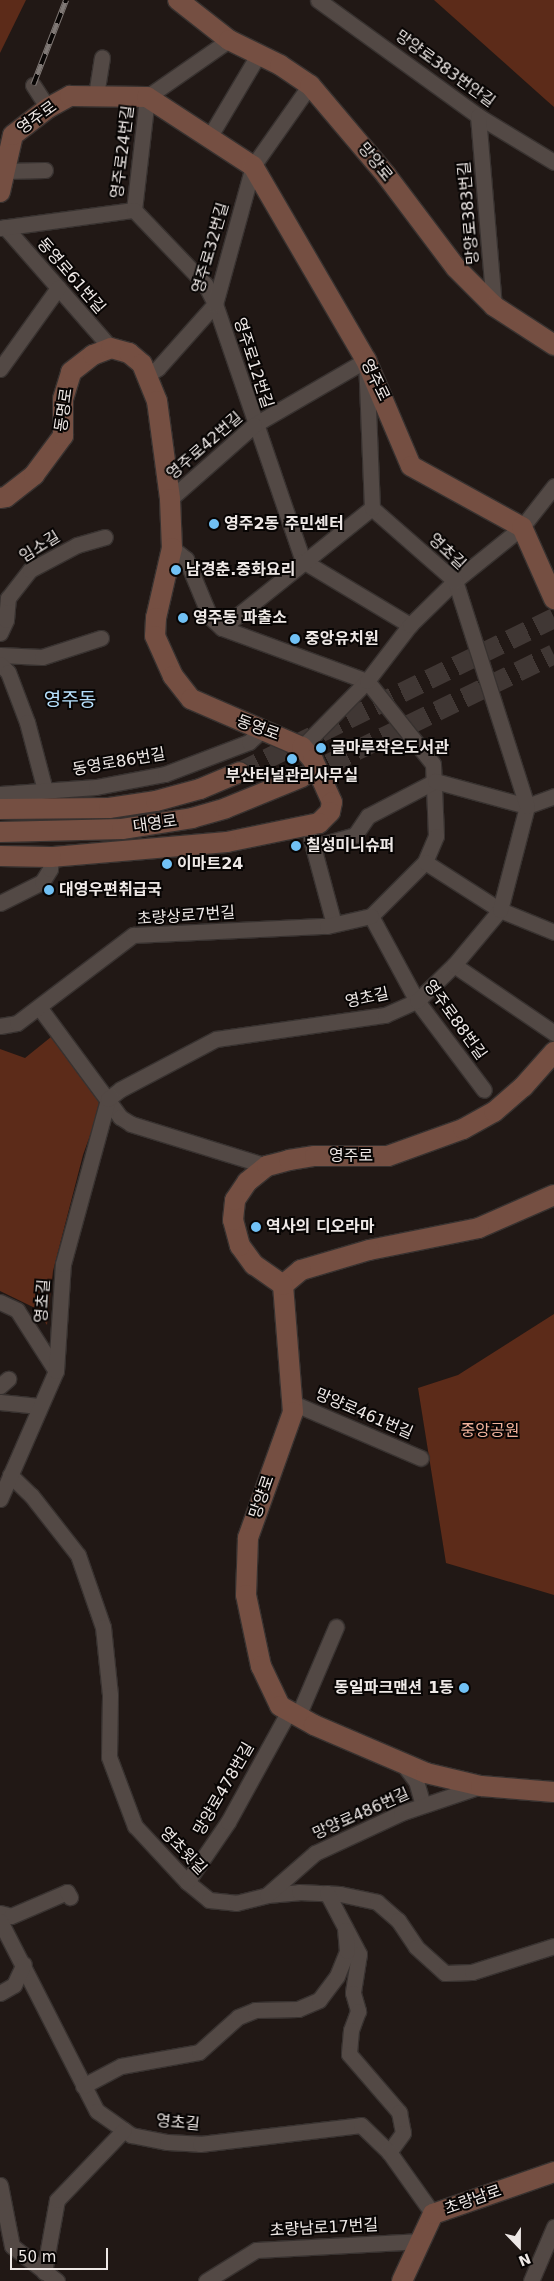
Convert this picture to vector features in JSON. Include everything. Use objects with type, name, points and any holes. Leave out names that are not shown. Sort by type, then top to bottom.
[{"type":"street","name":"망양로","points":[[178,0],[229,40],[280,65],[310,85],[386,175],[456,268],[494,306],[554,345]]},
{"type":"street","name":"망양로383번안길","points":[[318,0],[478,116],[554,162]]},
{"type":"street","points":[[147,97],[229,40]]},
{"type":"street","points":[[210,136],[258,55]]},
{"type":"street","points":[[96,96],[102,57]]},
{"type":"street","points":[[33,85],[48,108]]},
{"type":"street","points":[[252,166],[310,85]]},
{"type":"street","name":"영주로","points":[[0,192],[13,135],[48,108],[70,96],[147,97],[210,136],[252,166],[366,360],[411,466],[522,527]]},
{"type":"street","name":"영주로24번길","points":[[134,210],[147,97]]},
{"type":"street","name":"망양로383번길","points":[[478,116],[494,306]]},
{"type":"street","name":"영주로32번길","points":[[147,375],[158,368],[215,304],[252,166]]},
{"type":"street","points":[[5,171],[45,170]]},
{"type":"street","points":[[2,227],[134,210]]},
{"type":"street","name":"영주로12번길","points":[[134,210],[205,284],[215,304],[254,425],[303,561]]},
{"type":"street","name":"동영로61번길","points":[[2,227],[111,348]]},
{"type":"street","points":[[0,370],[58,288]]},
{"type":"street","name":"동영로","points":[[111,348],[129,353],[142,364],[157,401],[170,499],[172,548],[155,632],[173,676],[191,699],[232,719],[263,729],[302,747]]},
{"type":"street","name":"동명로","points":[[2,494],[34,475],[63,436],[63,399],[71,372],[93,355],[111,348]]},
{"type":"street","points":[[222,628],[303,561],[372,508],[366,360]]},
{"type":"street","name":"영주로42번길","points":[[170,499],[254,425],[366,360]]},
{"type":"street","points":[[0,856],[51,857],[218,843],[308,828],[319,823],[330,812],[332,802],[313,760],[302,747],[367,680],[410,625],[455,581],[522,527],[554,486]]},
{"type":"street","name":"영초길","points":[[0,1499],[39,1406],[56,1371],[63,1264],[108,1099],[120,1088],[216,1039],[385,1015],[417,1002],[454,965],[500,910],[527,806],[455,581],[372,508]]},
{"type":"street","points":[[522,527],[554,599]]},
{"type":"street","name":"임소길","points":[[0,633],[6,620],[4,596],[30,570],[77,545],[105,536]]},
{"type":"street","points":[[172,548],[186,559],[210,617],[222,628],[367,680],[432,764],[435,781],[436,836],[425,862],[371,916]]},
{"type":"street","points":[[303,561],[410,625]]},
{"type":"street","points":[[0,655],[42,657],[101,638]]},
{"type":"street","points":[[0,664],[8,672],[27,722],[45,790]]},
{"type":"street","name":"동영로86번길","points":[[0,794],[96,787],[165,774],[249,742],[263,729]]},
{"type":"street","name":"대영로","points":[[0,809],[109,808],[156,801],[200,789],[240,772]]},
{"type":"street","name":"대영로","points":[[0,832],[122,829],[192,818],[245,801],[302,777]]},
{"type":"street","points":[[313,847],[355,835],[368,816],[435,781],[527,806],[554,796]]},
{"type":"street","points":[[308,828],[334,924]]},
{"type":"street","points":[[0,903],[42,882],[50,869],[51,857]]},
{"type":"street","points":[[425,862],[500,910],[554,932]]},
{"type":"street","name":"초량상로7번길","points":[[0,1026],[17,1022],[39,1007],[133,935],[334,924],[371,916]]},
{"type":"street","name":"영주로88번길","points":[[371,916],[417,1002],[484,1090]]},
{"type":"street","points":[[454,965],[554,1033]]},
{"type":"street","points":[[39,1007],[120,1117],[131,1124],[267,1166]]},
{"type":"street","name":"영주로","points":[[283,1285],[254,1265],[240,1246],[233,1220],[235,1200],[247,1182],[267,1166],[315,1156],[388,1156],[463,1129],[501,1106],[554,1052]]},
{"type":"street","points":[[283,1285],[302,1270],[369,1250],[479,1228],[554,1195]]},
{"type":"street","name":"망양로","points":[[283,1285],[293,1403],[291,1420],[248,1538],[246,1595],[261,1666],[280,1706],[294,1714],[426,1772],[481,1786],[554,1792]]},
{"type":"street","points":[[0,1302],[17,1310],[56,1371]]},
{"type":"street","points":[[0,1402],[39,1406]]},
{"type":"street","name":"망양로461번길","points":[[293,1403],[421,1458]]},
{"type":"street","name":"영초윗길","points":[[10,1475],[31,1495],[78,1555],[103,1627],[110,1695],[110,1757],[135,1826],[187,1882],[209,1900],[236,1903],[267,1895],[326,1893],[377,1902],[398,1920],[416,1947],[446,1973],[472,1972],[554,1946]]},
{"type":"street","name":"망양로478번길","points":[[187,1882],[228,1822],[294,1714],[336,1627]]},
{"type":"street","points":[[402,1762],[416,1781],[423,1805]]},
{"type":"street","name":"망양로486번길","points":[[267,1895],[315,1853],[423,1805],[481,1786]]},
{"type":"street","points":[[0,1913],[11,1916],[67,1892],[70,1897]]},
{"type":"street","points":[[326,1893],[359,1954],[353,1993],[358,2011],[350,2030],[349,2054],[399,2112],[403,2133],[389,2152]]},
{"type":"street","name":"영초길","points":[[0,1921],[24,1964],[97,2111],[131,2135],[167,2142],[200,2144],[362,2125],[389,2152],[433,2214]]},
{"type":"street","points":[[83,2086],[121,2066],[199,2052],[238,2017],[255,2010],[298,2009],[319,2000],[337,1976],[347,1951],[345,1930]]},
{"type":"street","points":[[0,1993],[14,1985],[24,1964]]},
{"type":"street","points":[[44,2272],[57,2200],[124,2130]]},
{"type":"street","name":"초량남로","points":[[402,2281],[433,2214],[554,2172]]},
{"type":"street","points":[[0,2185],[12,2246],[57,2281]]},
{"type":"street","points":[[531,2281],[549,2252],[554,2227]]},
{"type":"street","name":"초량남로17번길","points":[[206,2281],[256,2250],[422,2241]]},
{"type":"green space","points":[[0,0],[26,0],[0,53]]},
{"type":"green space","points":[[434,0],[554,0],[554,107],[546,100]]},
{"type":"green space","points":[[51,1037],[104,1096],[83,1155],[53,1271],[47,1325],[35,1308],[0,1291],[0,1049],[25,1058]]},
{"type":"green space","name":"중앙공원","points":[[554,1314],[554,1595],[446,1563],[418,1388],[458,1375]]},
{"type":"tunnel","points":[[240,772],[554,618]]},
{"type":"tunnel","points":[[302,777],[554,654]]},
{"type":"railway","points":[[33,85],[66,0]]},
{"type":"place","name":"영주2동 주민센터","points":[[214,524]]},
{"type":"place","name":"남경춘.중화요리","points":[[176,570]]},
{"type":"place","name":"영주동 파출소","points":[[183,618]]},
{"type":"place","name":"중앙유치원","points":[[295,639]]},
{"type":"place","name":"글마루작은도서관","points":[[321,748]]},
{"type":"place","name":"부산터널관리사무실","points":[[292,759]]},
{"type":"place","name":"칠성미니슈퍼","points":[[296,846]]},
{"type":"place","name":"이마트24","points":[[167,864]]},
{"type":"place","name":"대영우편취급국","points":[[49,890]]},
{"type":"place","name":"역사의 디오라마","points":[[256,1227]]},
{"type":"place","name":"동일파크맨션 1동","points":[[464,1688]]},
{"type":"district","name":"영주동","points":[[70,700]]}]
